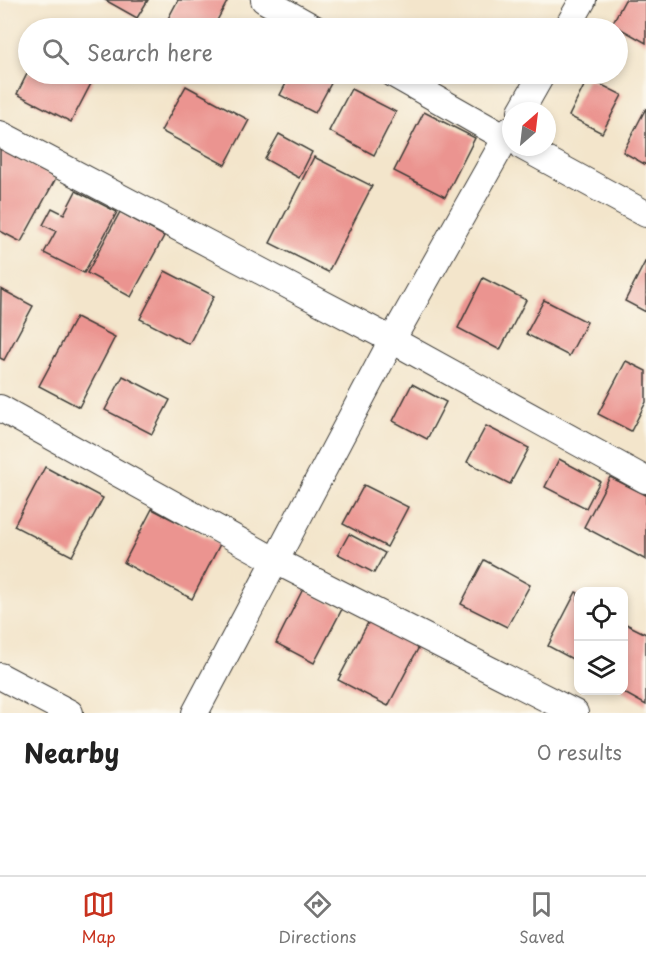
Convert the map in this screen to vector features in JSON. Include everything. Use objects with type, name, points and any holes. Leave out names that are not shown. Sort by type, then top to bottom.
[{"type":"street","points":[[264,0],[296,18]]},
{"type":"street","points":[[573,18],[583,0]]},
{"type":"street","points":[[411,84],[502,133]]},
{"type":"street","points":[[526,102],[536,84]]},
{"type":"street","points":[[0,134],[392,340],[646,480]]},
{"type":"street","points":[[195,713],[392,340],[503,156]]},
{"type":"street","points":[[543,156],[646,214]]},
{"type":"street","points":[[0,408],[276,561],[575,713]]},
{"type":"street","points":[[0,676],[70,713]]},
{"type":"building","points":[[105,0],[148,0],[137,18]]},
{"type":"building","points":[[178,0],[228,0],[218,18],[168,18]]},
{"type":"building","points":[[625,0],[646,0],[646,43],[628,33],[628,18],[615,18]]},
{"type":"building","points":[[22,84],[91,84],[71,122],[17,94]]},
{"type":"building","points":[[286,84],[331,84],[315,113],[280,95]]},
{"type":"building","points":[[585,84],[600,84],[622,95],[602,133],[569,116]]},
{"type":"building","points":[[186,86],[249,120],[225,165],[161,131]]},
{"type":"building","points":[[351,89],[396,112],[374,155],[329,131]]},
{"type":"building","points":[[646,108],[646,165],[623,152]]},
{"type":"building","points":[[424,112],[475,138],[445,197],[394,171]]},
{"type":"building","points":[[279,134],[312,152],[299,178],[265,159]]},
{"type":"building","points":[[0,148],[56,178],[21,242],[0,231]]},
{"type":"building","points":[[314,157],[372,186],[328,272],[270,243]]},
{"type":"building","points":[[76,191],[117,212],[84,273],[44,253],[56,231],[43,225],[52,208],[64,214]]},
{"type":"building","points":[[120,212],[164,236],[131,297],[87,273]]},
{"type":"building","points":[[646,260],[646,312],[625,301]]},
{"type":"building","points":[[165,271],[214,296],[189,344],[140,319]]},
{"type":"building","points":[[483,278],[526,300],[500,350],[458,328]]},
{"type":"building","points":[[1,289],[33,306],[4,360],[0,358]]},
{"type":"building","points":[[544,300],[587,322],[569,356],[526,334]]},
{"type":"building","points":[[76,317],[115,337],[79,407],[39,386]]},
{"type":"building","points":[[626,361],[646,371],[646,402],[631,431],[598,414]]},
{"type":"building","points":[[123,376],[170,400],[152,434],[105,410]]},
{"type":"building","points":[[412,384],[446,402],[427,439],[393,421]]},
{"type":"building","points":[[486,426],[529,448],[510,484],[467,462]]},
{"type":"building","points":[[559,459],[600,481],[586,508],[545,487]]},
{"type":"building","points":[[45,467],[103,498],[72,556],[14,526]]},
{"type":"building","points":[[610,477],[646,495],[646,560],[584,527]]},
{"type":"building","points":[[364,485],[408,507],[387,547],[343,524]]},
{"type":"building","points":[[152,509],[220,544],[192,599],[124,563]]},
{"type":"building","points":[[349,534],[385,553],[374,573],[338,554]]},
{"type":"building","points":[[484,560],[530,585],[507,627],[461,604]]},
{"type":"building","points":[[303,589],[342,609],[314,663],[276,643]]},
{"type":"building","points":[[574,596],[574,660],[548,646]]},
{"type":"building","points":[[371,617],[421,643],[388,706],[338,680]]},
{"type":"building","points":[[628,625],[646,634],[646,705],[628,695]]}]
